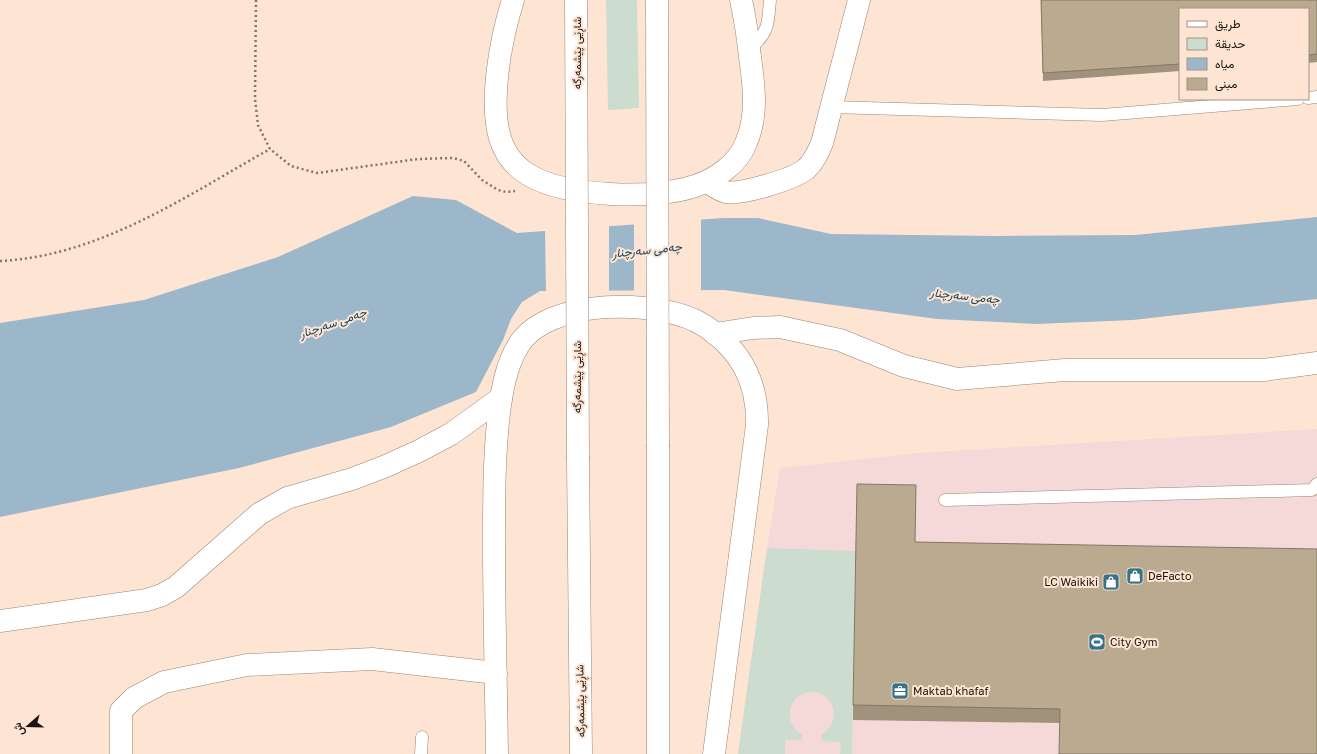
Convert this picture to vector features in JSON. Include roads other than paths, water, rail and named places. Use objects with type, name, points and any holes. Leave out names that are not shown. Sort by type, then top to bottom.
[{"type":"main road","points":[[513,0],[501,48],[496,94],[498,132],[504,148],[513,161],[528,174],[544,182],[583,190],[615,194],[669,193],[696,186],[719,175],[731,165],[746,144],[753,121],[755,95],[748,32],[741,0]]},
{"type":"main road","name":"شاڕێی پێشمەرگە","points":[[576,0],[581,754]]},
{"type":"main road","points":[[657,0],[658,754]]},
{"type":"main road","points":[[708,181],[716,188],[726,192],[735,193],[748,191],[797,175],[806,169],[816,156],[822,143],[859,0]]},
{"type":"main road","points":[[497,754],[494,457],[501,398],[510,362],[518,345],[539,324],[556,316],[574,311],[616,307],[673,314],[692,320],[704,326],[725,343],[741,362],[754,389],[758,409],[757,425],[714,754]]},
{"type":"main road","points":[[715,334],[753,328],[780,327],[840,340],[904,366],[957,379],[1065,370],[1264,370],[1317,362]]},
{"type":"main road","points":[[0,621],[147,600],[162,595],[188,578],[234,534],[259,514],[287,498],[352,479],[419,451],[451,434],[501,398]]},
{"type":"main road","points":[[121,754],[121,711],[134,698],[164,682],[247,666],[372,659],[496,673]]},
{"type":"lane","points":[[749,50],[766,31],[770,0]]},
{"type":"lane","points":[[831,107],[1102,116],[1286,100]]},
{"type":"lane","points":[[945,500],[1312,490],[1317,484]]},
{"type":"lane","points":[[421,754],[422,737]]},
{"type":"water","name":"چەمی سەرچنار","points":[[413,196],[456,200],[517,233],[723,218],[758,218],[831,234],[998,236],[1135,235],[1317,217],[1317,299],[1133,320],[1036,324],[937,319],[724,290],[540,291],[522,302],[511,319],[503,340],[476,392],[391,427],[239,468],[0,517],[0,323],[144,300],[278,257]]},
{"type":"place","name":"DeFacto","points":[[1135,576]]},
{"type":"place","name":"LC Waikiki","points":[[1111,582]]},
{"type":"place","name":"City Gym","points":[[1097,642]]},
{"type":"place","name":"Maktab khafaf","points":[[900,691]]}]
